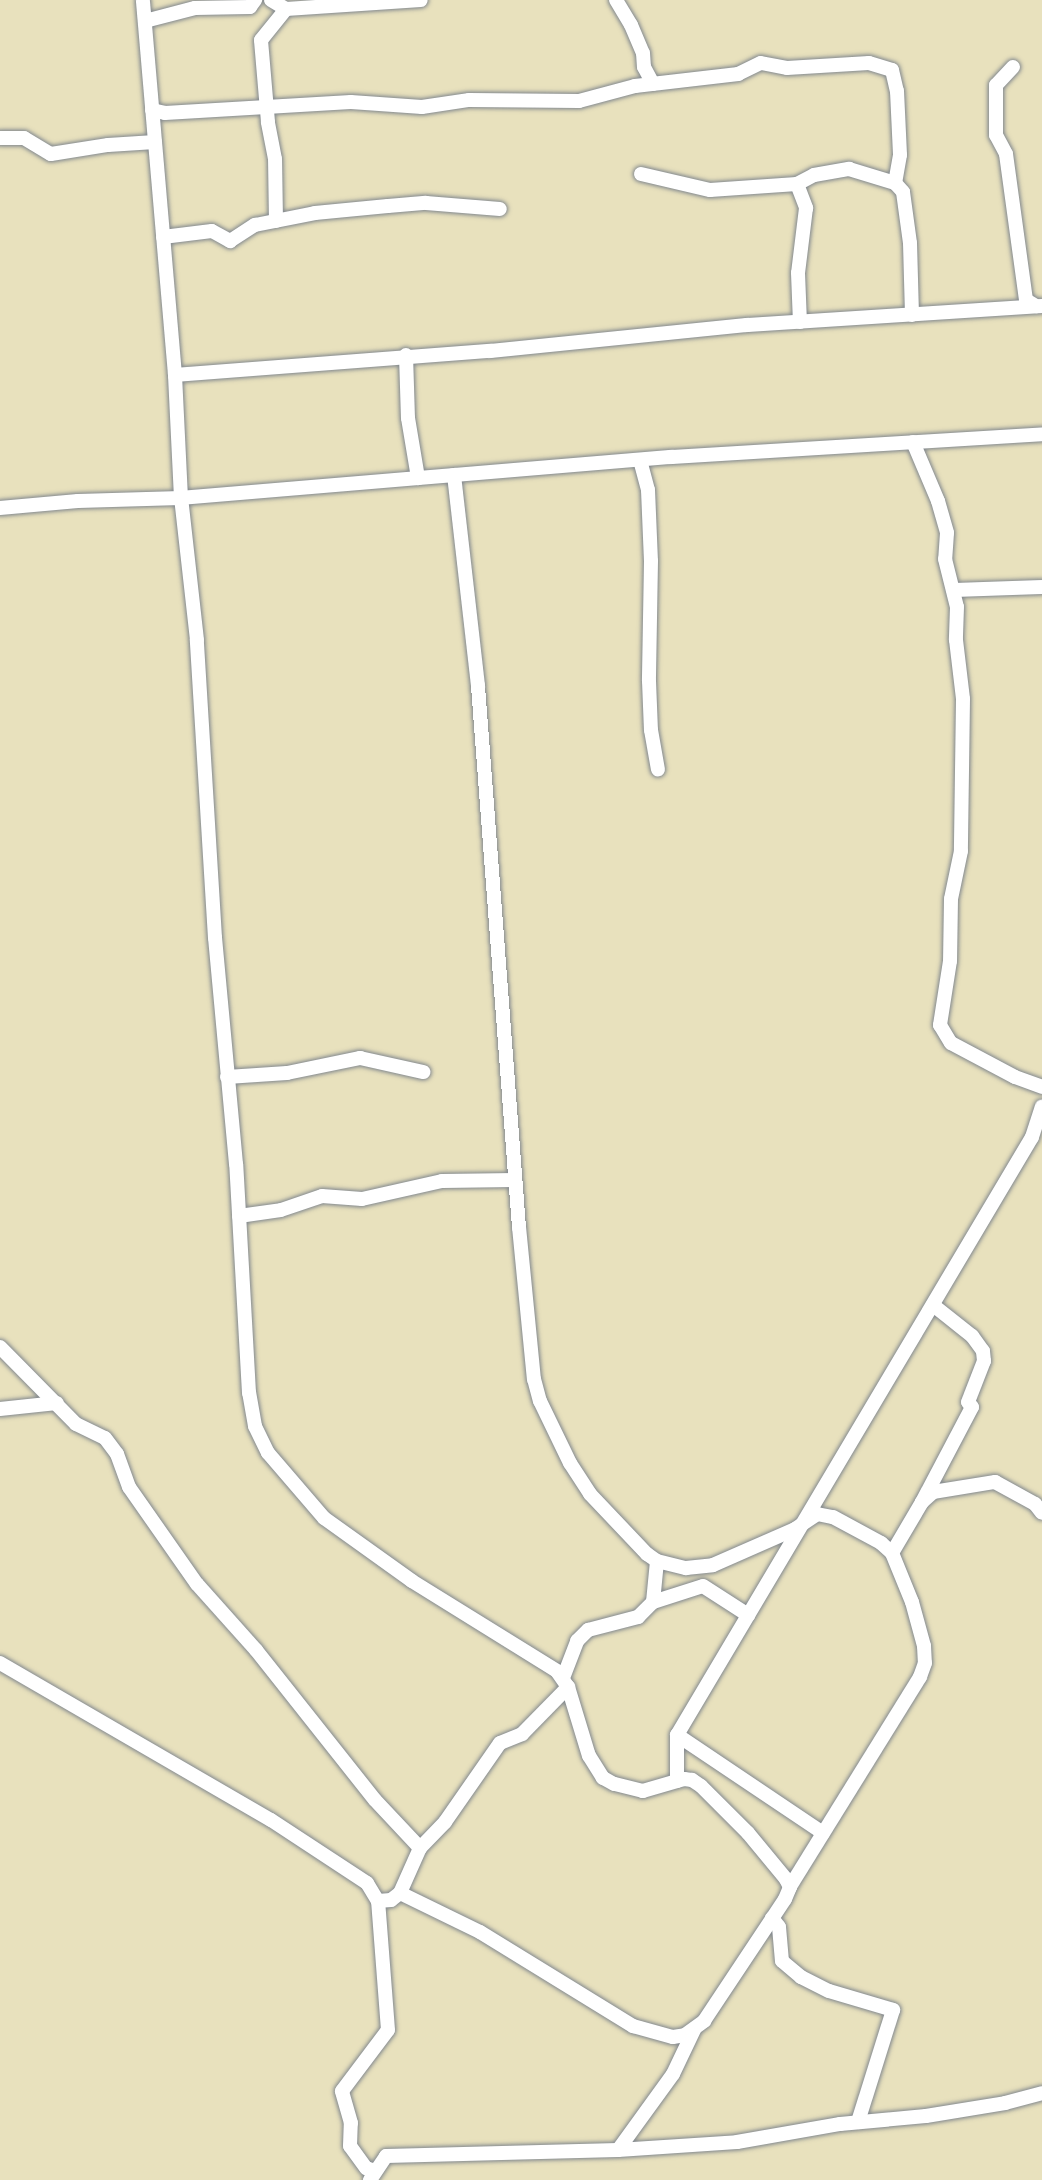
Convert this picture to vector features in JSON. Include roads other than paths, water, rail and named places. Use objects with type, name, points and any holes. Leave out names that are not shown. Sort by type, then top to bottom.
[{"type":"street","points":[[143,0],[176,375],[181,498],[197,640],[239,1216],[249,1393],[255,1426],[268,1453],[324,1518],[354,1541],[544,1662],[565,1682],[589,1756],[603,1778],[614,1784],[643,1791],[677,1781],[692,1780],[748,1833],[790,1887]]},
{"type":"street","points":[[145,21],[195,8],[250,7],[255,0]]},
{"type":"street","points":[[271,0],[286,9],[316,4],[421,0]]},
{"type":"street","points":[[616,0],[639,44],[644,67],[653,84]]},
{"type":"street","points":[[276,220],[275,159],[261,40],[286,9]]},
{"type":"street","points":[[152,110],[165,113],[351,102],[422,107],[468,100],[579,101],[653,84],[738,74],[761,63],[787,68],[869,64],[892,71],[900,125],[900,155],[895,183]]},
{"type":"street","points":[[1013,66],[996,85],[996,135],[1006,154],[1026,300],[1039,306]]},
{"type":"street","points":[[0,138],[24,138],[51,155],[108,145],[155,142]]},
{"type":"street","points":[[641,174],[710,190],[797,184],[814,176],[849,169],[895,183],[903,192],[910,243],[912,315]]},
{"type":"street","points":[[797,184],[806,208],[798,273],[800,322]]},
{"type":"street","points":[[163,237],[212,231],[230,241],[255,225],[276,220],[315,213],[426,203],[500,209]]},
{"type":"street","points":[[176,375],[800,322],[1039,306]]},
{"type":"street","points":[[406,355],[408,418],[418,478]]},
{"type":"street","points":[[0,508],[78,501],[181,498],[640,460],[1042,434]]},
{"type":"street","points":[[913,442],[938,501],[947,533],[945,559],[954,590],[963,699],[961,851],[951,899],[950,961],[940,1025],[951,1043],[1015,1077],[1042,1087]]},
{"type":"street","points":[[640,460],[648,490],[651,561],[649,681],[651,730],[658,769]]},
{"type":"street","points":[[454,475],[478,686],[515,1180],[534,1379],[540,1401],[570,1463],[590,1494],[647,1554],[748,1615]]},
{"type":"street","points":[[954,590],[1042,587]]},
{"type":"street","points":[[228,1077],[287,1073],[360,1058],[423,1072]]},
{"type":"street","points":[[677,1781],[677,1735],[1032,1137],[1042,1107]]},
{"type":"street","points":[[239,1216],[281,1210],[322,1196],[362,1199],[442,1181],[515,1180]]},
{"type":"street","points":[[892,1553],[972,1407],[968,1402],[984,1361],[983,1351],[972,1336],[933,1305]]},
{"type":"street","points":[[0,1347],[76,1424],[105,1438],[117,1454],[129,1487],[197,1584],[256,1650],[375,1800],[420,1848]]},
{"type":"street","points":[[0,1409],[57,1403]]},
{"type":"street","points":[[922,1502],[933,1492],[995,1482],[1035,1504],[1042,1513]]},
{"type":"street","points":[[618,2150],[673,2074],[694,2030],[704,2021],[772,1918],[920,1677],[925,1663],[924,1646],[912,1602],[892,1553],[881,1543],[833,1517],[817,1514],[794,1529],[713,1566],[686,1568],[662,1564]]},
{"type":"street","points":[[653,1602],[662,1564]]},
{"type":"street","points":[[378,1901],[391,1900],[400,1893],[420,1848],[445,1822],[500,1743],[522,1734],[565,1682],[578,1641],[588,1630],[638,1617],[653,1602],[703,1586]]},
{"type":"street","points":[[0,1663],[271,1820],[367,1883],[378,1901],[388,2030],[342,2091],[351,2123],[350,2146],[373,2176],[386,2156],[618,2150],[737,2142],[858,2122],[926,2116],[1042,2094]]},
{"type":"street","points":[[677,1735],[823,1833]]},
{"type":"street","points":[[400,1893],[480,1932],[633,2026],[673,2037],[694,2030]]},
{"type":"street","points":[[772,1918],[779,1927],[782,1961],[801,1978],[829,1992],[893,2010],[858,2122]]}]
